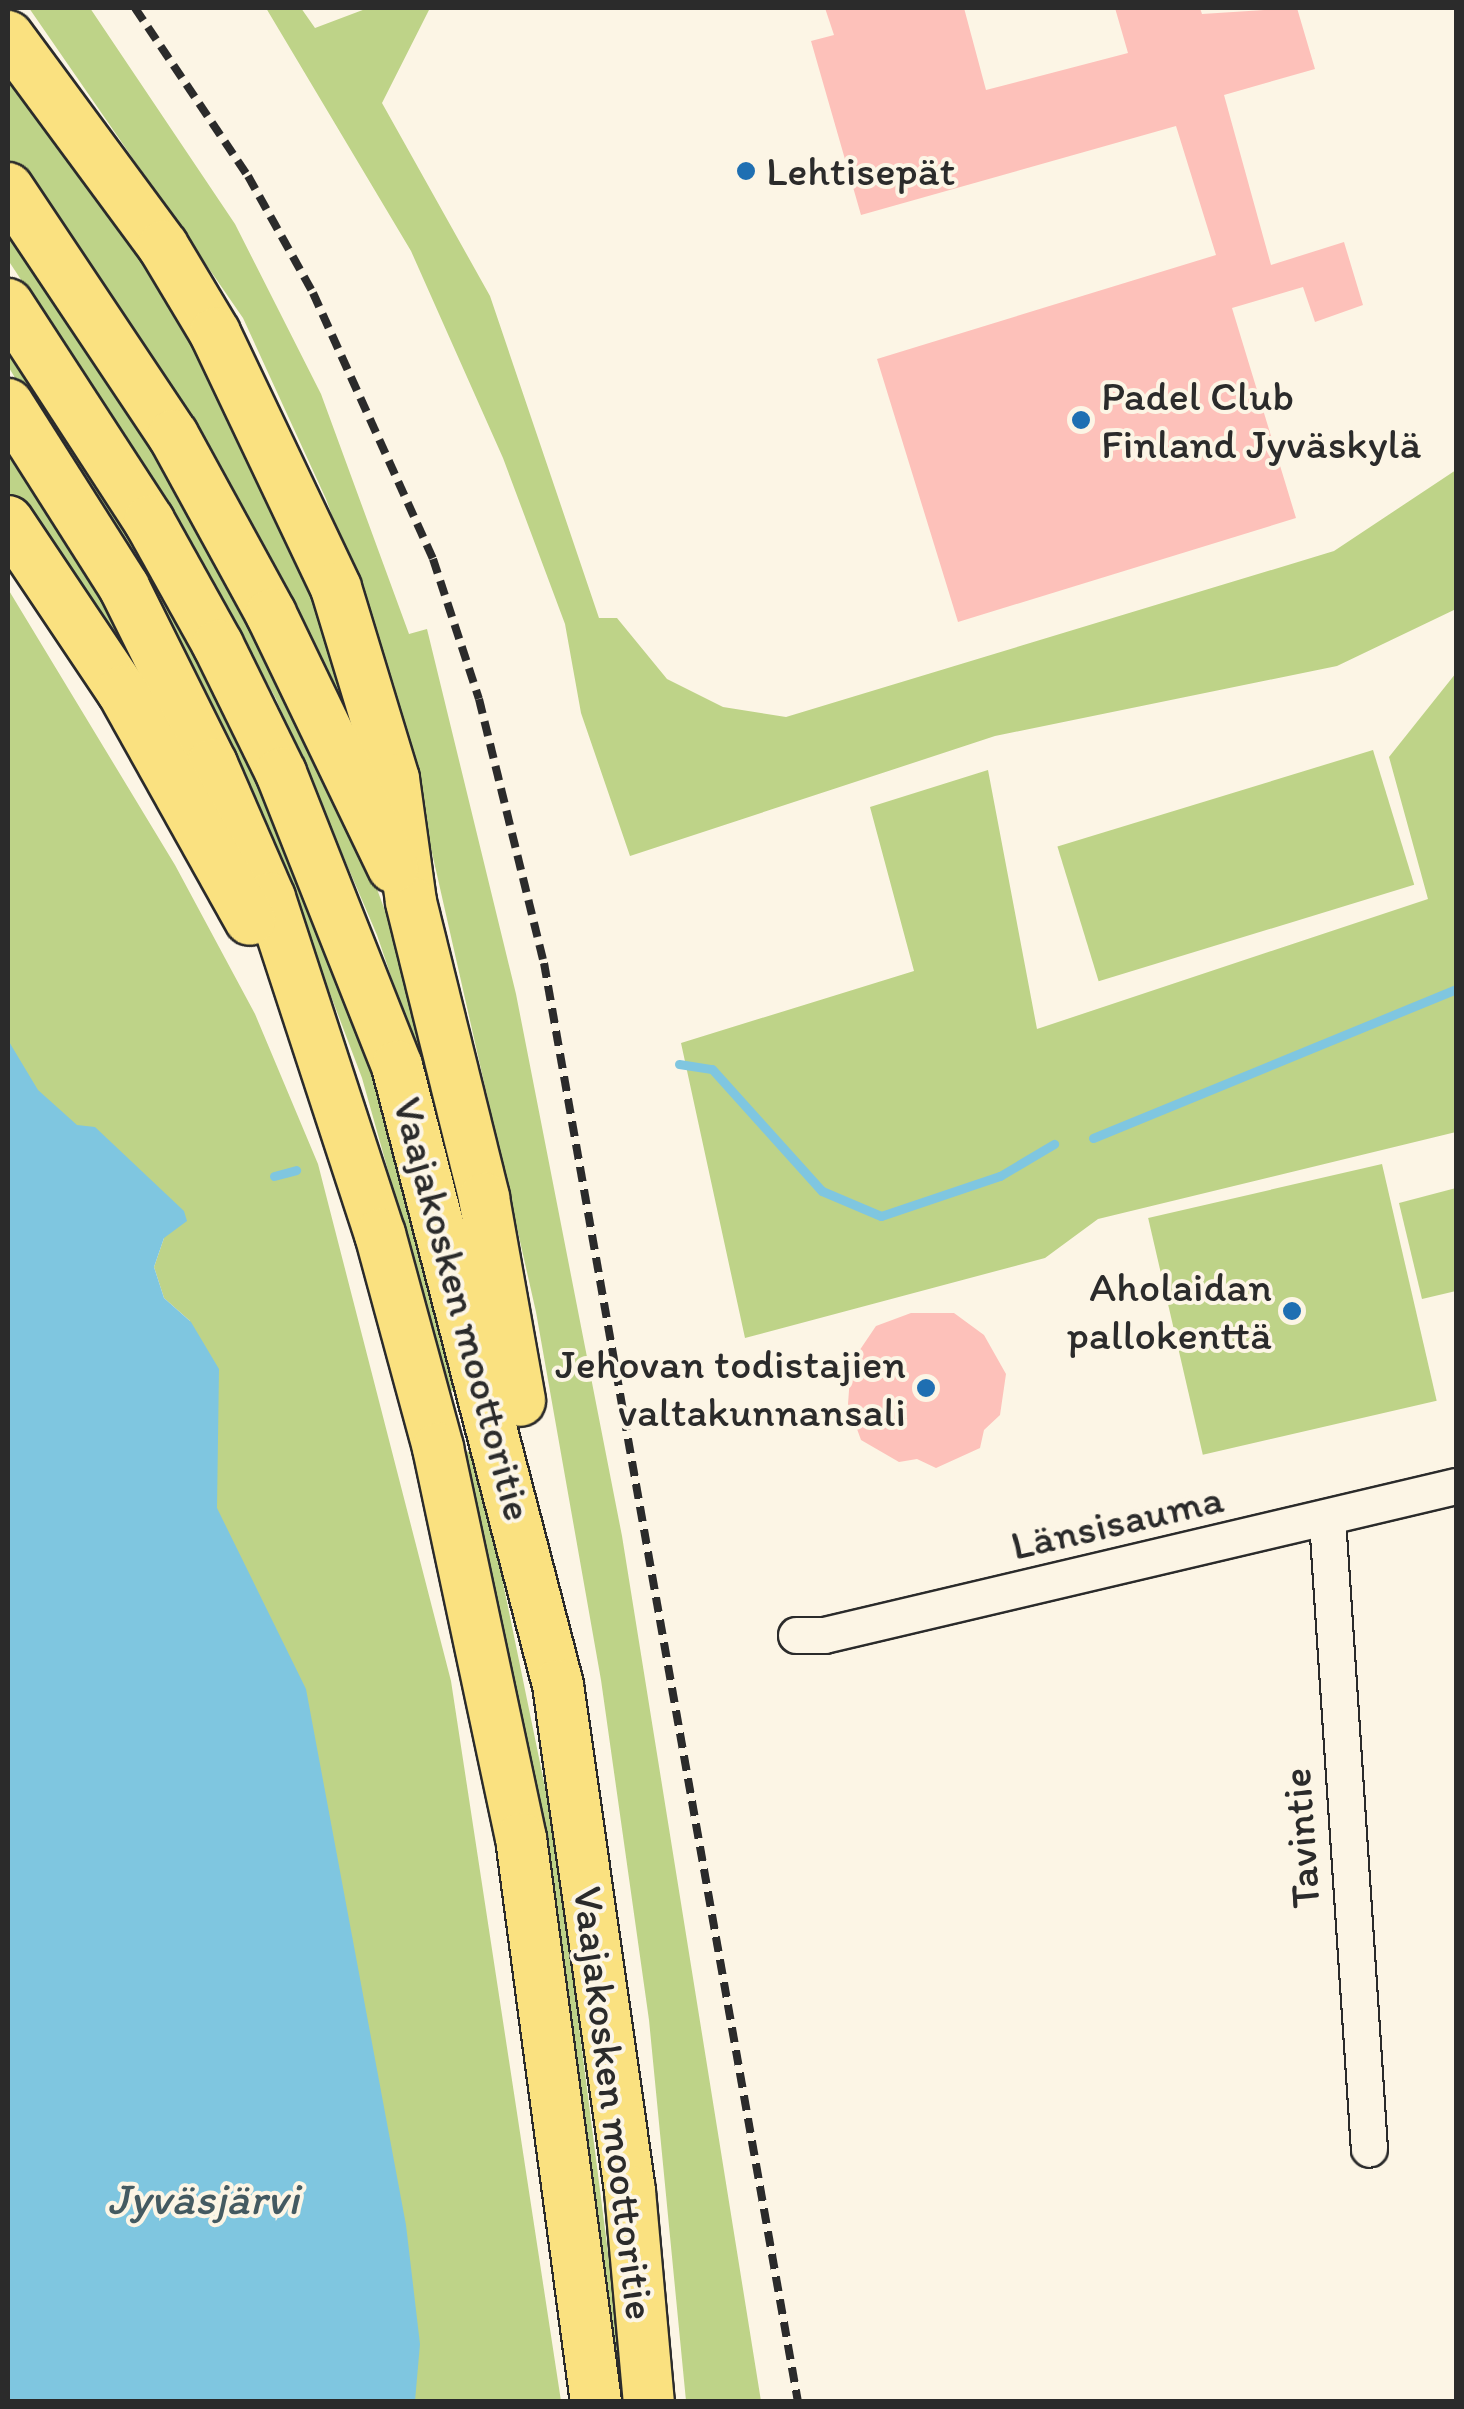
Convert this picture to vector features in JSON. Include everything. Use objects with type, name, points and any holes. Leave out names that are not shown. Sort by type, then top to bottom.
[{"type":"highway","points":[[8,36],[163,246],[286,475],[368,683],[394,779],[411,902],[484,1198],[520,1398],[540,1595]]},
{"type":"highway","points":[[8,188],[173,435],[271,614],[411,902]]},
{"type":"highway","name":"Vaajakosken moottoritie","points":[[8,304],[139,504],[218,646],[349,936],[440,1209],[540,1595],[630,2191],[650,2402]]},
{"type":"highway","name":"Vaajakosken moottoritie","points":[[8,404],[164,663],[270,898],[316,1026],[438,1448],[521,1838],[596,2402]]},
{"type":"highway","points":[[8,521],[122,691],[316,1026]]},
{"type":"street","name":"Länsisauma","points":[[796,1635],[824,1635],[1327,1520],[1456,1486]]},
{"type":"street","name":"Tavintie","points":[[1327,1520],[1368,2149]]},
{"type":"green space","points":[[29,8],[90,8],[235,224],[321,394],[409,634],[427,629],[516,994],[622,1536],[761,2401],[686,2401],[649,2020],[601,1680],[536,1312],[394,685],[326,499],[243,318]]},
{"type":"green space","points":[[266,8],[301,8],[315,28],[368,8],[430,8],[382,103],[490,296],[599,618],[617,618],[667,679],[723,707],[786,717],[1334,551],[1456,470],[1456,609],[1337,666],[995,736],[630,856],[581,713],[565,624],[503,458],[411,251]]},
{"type":"green space","points":[[8,61],[150,256],[272,484],[376,768],[61,233],[8,162]]},
{"type":"green space","points":[[8,214],[161,443],[357,835],[411,981],[444,1132],[377,935],[276,699],[172,508],[8,260]]},
{"type":"green space","points":[[8,345],[128,529],[272,808],[374,1075],[461,1389],[450,1391],[362,1078],[261,811],[218,721],[8,366]]},
{"type":"green space","points":[[8,450],[101,602],[143,677],[8,496]]},
{"type":"green space","points":[[8,589],[175,865],[255,1014],[318,1164],[451,1681],[561,2401],[131,2401],[8,1603],[190,1321],[164,1298],[154,1267],[164,1238],[8,1256]]},
{"type":"green space","points":[[1456,673],[1456,1132],[1098,1219],[1045,1258],[745,1338],[681,1043],[914,971],[870,807],[988,770],[1037,1029],[1428,899],[1389,757]]},
{"type":"green space","points":[[1373,750],[1414,885],[1099,981],[1057,846]]},
{"type":"green space","name":"Aholaidan pallokenttä","points":[[1382,1164],[1437,1401],[1203,1455],[1148,1218]]},
{"type":"green space","points":[[1456,1188],[1456,1291],[1422,1299],[1399,1203]]},
{"type":"green space","points":[[476,1451],[554,1831],[627,2401],[614,2401],[588,2144],[542,1831],[464,1452]]},
{"type":"water","name":"Jyväsjärvi","points":[[8,1040],[38,1090],[77,1125],[95,1127],[184,1211],[187,1221],[164,1238],[154,1267],[164,1298],[191,1322],[219,1369],[217,1508],[306,1689],[406,2225],[420,2344],[415,2401],[8,2401]]},
{"type":"building","points":[[825,8],[964,8],[986,90],[1128,53],[1115,8],[1200,8],[1202,14],[1297,8],[1315,69],[1224,95],[1271,265],[1344,242],[1363,305],[1315,322],[1303,287],[1232,308],[1296,518],[958,622],[877,359],[1216,255],[1176,126],[861,215],[811,41],[834,35]]},
{"type":"building","name":"Jehovan todistajien valtakunnansali","points":[[911,1313],[954,1313],[984,1335],[1006,1374],[1000,1415],[984,1430],[980,1448],[936,1468],[917,1459],[899,1462],[861,1440],[848,1404],[851,1363],[876,1326]]},
{"type":"waterway","points":[[1093,1138],[1456,989]]},
{"type":"waterway","points":[[679,1064],[712,1069],[822,1191],[881,1216],[1000,1176],[1054,1144]]},
{"type":"waterway","points":[[274,1176],[296,1170]]},
{"type":"railway","points":[[135,8],[248,176],[313,293],[433,559],[479,699],[544,963],[798,2402]]},
{"type":"place","name":"Lehtisepät","points":[[746,171]]},
{"type":"place","name":"Padel Club Finland Jyväskylä","points":[[1081,420]]},
{"type":"place","name":"Aholaidan pallokenttä","points":[[1292,1311]]},
{"type":"place","name":"Jehovan todistajien valtakunnansali","points":[[926,1388]]}]
